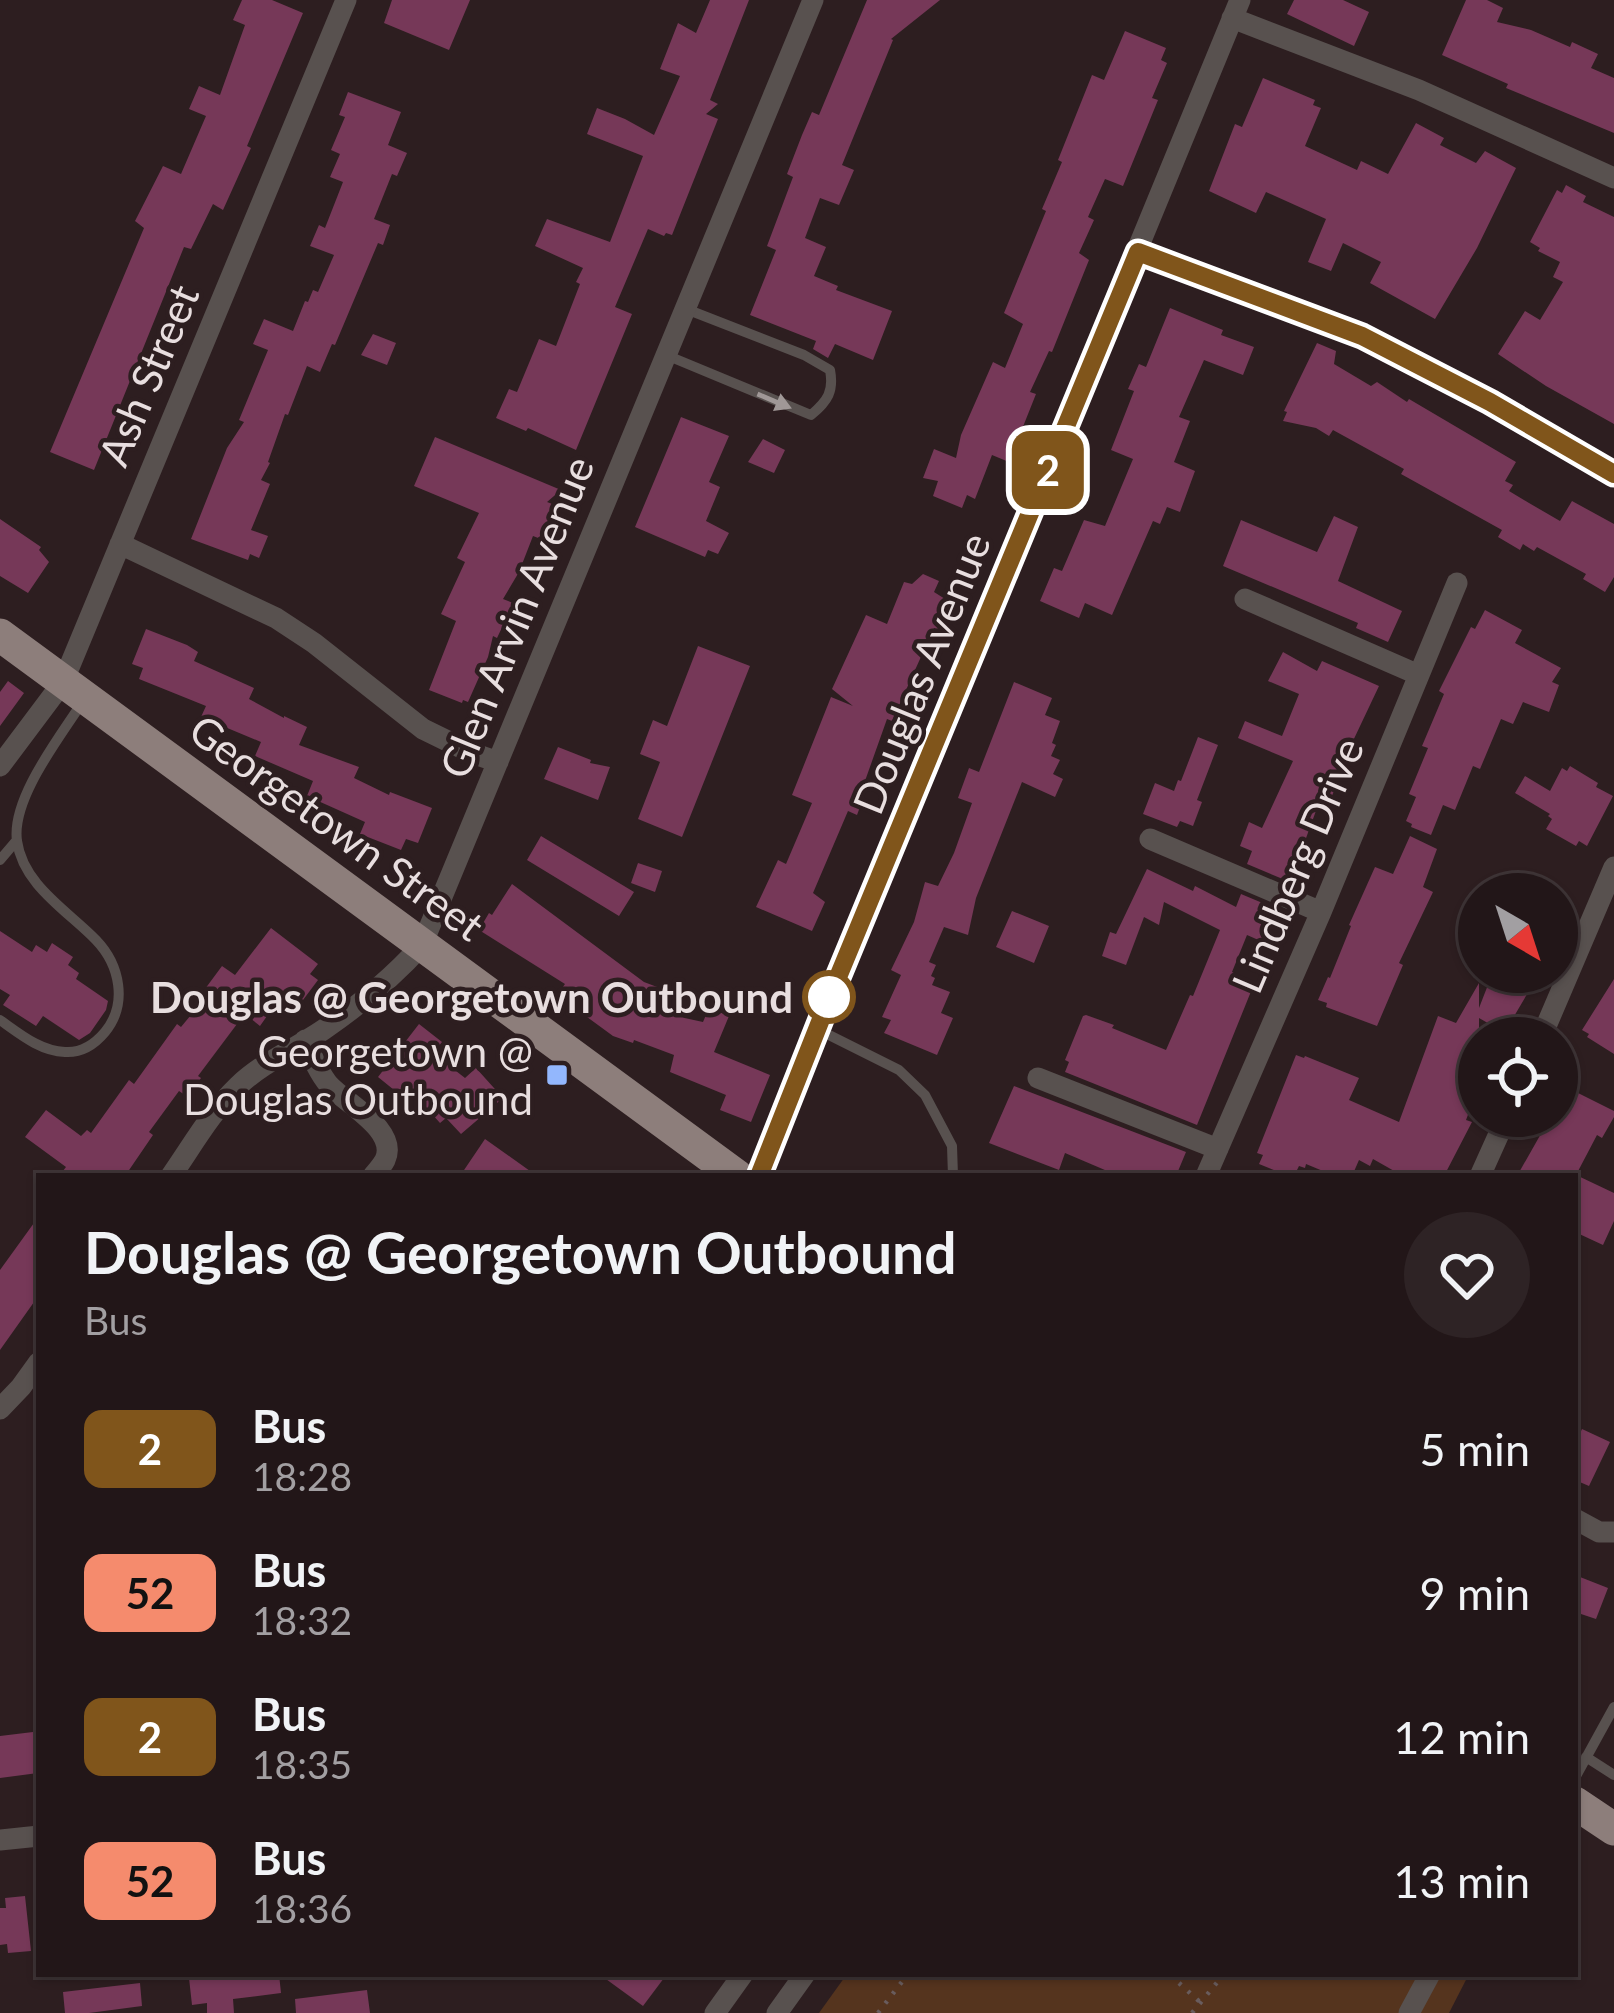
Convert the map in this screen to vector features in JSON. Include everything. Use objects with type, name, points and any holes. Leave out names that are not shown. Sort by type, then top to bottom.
[{"type":"main road","name":"Georgetown Street","points":[[0,635],[733,1173]]},
{"type":"main road","points":[[1578,1805],[1614,1829]]},
{"type":"street","name":"Ash Street","points":[[0,766],[74,690],[120,544],[346,0]]},
{"type":"street","name":"Glen Arvin Avenue","points":[[177,1173],[208,1122],[237,1087],[271,1060],[324,1029],[422,945],[814,0]]},
{"type":"street","points":[[1236,9],[1614,178]]},
{"type":"street","name":"Douglas Avenue","points":[[760,1173],[1236,9]]},
{"type":"street","points":[[1138,252],[1362,336],[1614,474]]},
{"type":"street","points":[[120,544],[276,618],[423,729],[498,762]]},
{"type":"street","name":"Lindberg Drive","points":[[1207,1173],[1456,583]]},
{"type":"street","points":[[1245,599],[1419,674]]},
{"type":"street","points":[[1150,839],[1321,912]]},
{"type":"street","points":[[1550,1017],[1614,867]]},
{"type":"street","points":[[305,1040],[330,1086],[385,1138],[386,1159],[376,1173]]},
{"type":"street","points":[[1038,1078],[1218,1149]]},
{"type":"street","points":[[1481,1173],[1498,1137]]},
{"type":"street","points":[[0,1409],[36,1366]]},
{"type":"street","points":[[1578,1522],[1599,1532],[1614,1532]]},
{"type":"street","points":[[0,1840],[36,1835]]},
{"type":"street","points":[[715,2013],[741,1977]]},
{"type":"street","points":[[777,2013],[803,1977]]},
{"type":"street","points":[[1409,2013],[1428,1977]]},
{"type":"lane","points":[[666,355],[811,415],[822,406],[832,386],[830,370],[804,355],[686,309]]},
{"type":"lane","points":[[0,860],[16,840],[22,805],[74,690]]},
{"type":"lane","points":[[0,1020],[53,1052],[74,1053],[103,1034],[121,998],[99,943],[32,876],[16,840]]},
{"type":"lane","points":[[817,1029],[899,1070],[925,1095],[952,1146],[953,1173]]},
{"type":"lane","points":[[1578,1772],[1614,1707]]},
{"type":"lane","points":[[1586,1756],[1614,1775]]},
{"type":"path","points":[[878,2013],[906,1977]]},
{"type":"path","points":[[1192,2013],[1222,1977]]},
{"type":"path","points":[[1179,1983],[1201,2003]]},
{"type":"shaded area","points":[[845,1977],[1467,1977],[1449,2013],[819,2013]]},
{"type":"building","points":[[242,0],[272,0],[303,13],[223,210],[213,204],[191,249],[184,247],[94,470],[50,452],[144,228],[135,221],[163,166],[181,174],[206,116],[189,109],[199,86],[220,95],[245,25],[233,20]]},
{"type":"building","points":[[392,0],[470,0],[449,50],[384,23]]},
{"type":"building","points":[[710,0],[749,0],[710,100],[718,104],[706,114],[718,119],[672,235],[648,229],[615,307],[632,314],[576,450],[496,418],[509,389],[517,392],[539,339],[556,346],[580,284],[576,282],[583,268],[535,246],[547,219],[610,242],[643,156],[587,134],[597,108],[654,135],[680,76],[660,69],[678,23],[696,33]]},
{"type":"building","points":[[867,0],[940,0],[891,39],[842,165],[854,170],[839,205],[820,198],[805,238],[826,247],[814,276],[838,286],[836,290],[892,311],[873,360],[835,344],[828,358],[813,349],[816,341],[750,315],[776,250],[767,246],[793,177],[787,174],[812,112],[819,115]]},
{"type":"building","points":[[1294,0],[1343,0],[1369,12],[1354,46],[1287,14]]},
{"type":"building","points":[[1466,0],[1487,0],[1503,8],[1497,22],[1598,54],[1591,68],[1614,78],[1614,133],[1506,88],[1508,84],[1442,55]]},
{"type":"building","points":[[1125,31],[1166,48],[1161,60],[1167,63],[1152,98],[1158,100],[1123,186],[1105,179],[1088,217],[1094,220],[1079,253],[1089,260],[1052,352],[1030,392],[1036,394],[1009,462],[992,455],[975,499],[967,495],[962,508],[933,496],[938,481],[923,478],[934,449],[956,458],[961,435],[993,362],[1005,368],[1023,324],[1004,313],[1046,211],[1042,209],[1062,162],[1058,160],[1092,75],[1104,80]]},
{"type":"building","points":[[1263,78],[1315,100],[1313,105],[1321,108],[1305,146],[1357,170],[1361,161],[1388,174],[1416,123],[1444,138],[1440,145],[1476,163],[1485,151],[1516,168],[1435,319],[1370,283],[1381,262],[1343,243],[1331,271],[1308,262],[1326,219],[1266,192],[1256,213],[1209,191],[1235,124],[1242,127]]},
{"type":"building","points":[[348,92],[401,112],[388,145],[407,153],[397,176],[392,174],[374,219],[390,225],[383,245],[378,243],[320,372],[307,366],[285,414],[261,480],[270,484],[251,530],[268,536],[259,558],[250,554],[248,560],[191,539],[227,448],[244,422],[239,420],[268,350],[253,344],[264,319],[293,331],[305,301],[313,290],[318,292],[334,255],[310,246],[319,225],[325,228],[343,182],[330,177],[340,154],[331,150],[345,117],[339,115]]},
{"type":"building","points":[[1566,185],[1586,196],[1583,202],[1614,217],[1614,424],[1498,354],[1525,311],[1540,320],[1563,282],[1553,277],[1560,262],[1530,242],[1557,190],[1562,193]]},
{"type":"building","points":[[1170,308],[1254,347],[1243,375],[1204,360],[1179,417],[1190,421],[1174,462],[1195,471],[1180,512],[1167,507],[1160,524],[1153,521],[1112,615],[1085,603],[1079,618],[1040,601],[1054,568],[1062,571],[1084,520],[1105,526],[1133,459],[1111,450],[1134,391],[1128,389],[1139,364],[1146,367]]},
{"type":"building","points":[[373,334],[396,343],[387,365],[361,355]]},
{"type":"building","points":[[1317,343],[1336,351],[1334,364],[1371,386],[1377,382],[1409,399],[1516,462],[1505,481],[1513,485],[1509,491],[1560,521],[1572,501],[1614,524],[1614,577],[1605,592],[1583,579],[1586,574],[1537,547],[1534,551],[1523,544],[1520,550],[1498,537],[1502,530],[1333,430],[1329,436],[1283,421]]},
{"type":"building","points":[[681,417],[729,436],[709,482],[720,487],[706,521],[729,533],[718,554],[708,550],[705,557],[635,527]]},
{"type":"building","points":[[435,437],[561,490],[547,502],[560,507],[546,541],[533,536],[503,599],[513,603],[497,638],[493,636],[468,702],[462,703],[429,690],[456,621],[441,614],[465,562],[457,558],[479,513],[414,486]]},
{"type":"building","points":[[763,439],[785,450],[774,473],[748,462]]},
{"type":"building","points":[[1334,516],[1358,527],[1338,581],[1402,611],[1388,642],[1356,628],[1358,623],[1223,566],[1241,520],[1317,552]]},
{"type":"building","points":[[0,519],[41,547],[49,562],[28,593],[0,576]]},
{"type":"building","points":[[923,574],[939,581],[934,592],[953,604],[942,631],[934,628],[892,721],[887,719],[857,815],[848,811],[813,893],[825,902],[812,931],[756,907],[778,860],[786,864],[812,803],[792,795],[831,697],[853,706],[832,689],[866,615],[887,624],[904,582],[912,584]]},
{"type":"building","points":[[1485,610],[1522,630],[1515,643],[1561,668],[1552,682],[1559,685],[1549,712],[1523,702],[1513,724],[1501,719],[1480,769],[1473,766],[1455,810],[1443,805],[1431,835],[1406,821],[1416,797],[1409,794],[1444,694],[1439,691],[1471,627],[1475,629]]},
{"type":"building","points":[[146,629],[187,645],[198,652],[194,661],[254,688],[249,699],[307,727],[299,745],[359,767],[354,778],[389,795],[432,808],[418,843],[406,839],[401,850],[360,834],[365,822],[307,796],[313,781],[255,756],[261,742],[201,717],[206,706],[139,679],[143,668],[132,664]]},
{"type":"building","points":[[698,646],[750,666],[682,837],[638,819],[660,762],[640,754],[653,720],[667,726]]},
{"type":"building","points":[[1283,652],[1317,671],[1322,661],[1379,686],[1326,812],[1317,808],[1290,882],[1247,864],[1252,851],[1240,846],[1249,822],[1262,828],[1293,761],[1238,738],[1245,721],[1282,736],[1299,694],[1268,681]]},
{"type":"building","points":[[8,681],[24,693],[0,726],[0,692]]},
{"type":"building","points":[[1014,682],[1052,698],[1045,715],[1060,721],[1051,756],[1060,760],[1053,774],[1063,779],[1055,797],[1022,782],[976,898],[968,935],[944,927],[929,962],[936,965],[932,985],[950,992],[941,1013],[953,1018],[937,1055],[884,1033],[891,1020],[882,1017],[901,975],[891,970],[914,922],[925,882],[938,886],[954,853],[972,803],[958,798],[969,768],[979,772]]},
{"type":"building","points":[[1198,737],[1218,745],[1197,800],[1202,802],[1193,826],[1180,821],[1177,827],[1143,814],[1155,783],[1174,791]]},
{"type":"building","points":[[558,747],[610,767],[598,800],[544,779]]},
{"type":"building","points":[[1570,766],[1613,796],[1587,846],[1579,841],[1576,846],[1546,829],[1550,814],[1515,793],[1525,776],[1550,791],[1562,768],[1567,771]]},
{"type":"building","points":[[541,836],[634,892],[619,916],[527,860]]},
{"type":"building","points":[[1410,836],[1437,849],[1423,887],[1433,892],[1399,963],[1403,965],[1377,1026],[1318,1000],[1375,867],[1393,874]]},
{"type":"building","points":[[638,863],[662,871],[655,892],[631,883]]},
{"type":"building","points":[[1147,869],[1236,907],[1241,894],[1279,910],[1263,942],[1247,935],[1232,972],[1254,984],[1197,1125],[1065,1072],[1069,1062],[1065,1060],[1086,1015],[1166,1050],[1220,930],[1164,902],[1159,925],[1144,917],[1126,965],[1102,956],[1110,932],[1116,934]]},
{"type":"building","points":[[512,884],[644,982],[665,990],[657,1012],[703,1022],[709,1008],[729,1016],[714,1052],[770,1075],[751,1122],[720,1110],[726,1095],[670,1072],[674,1055],[613,1036],[557,995],[565,984],[479,930]]},
{"type":"building","points":[[1012,911],[1049,926],[1034,963],[996,947]]},
{"type":"building","points":[[271,928],[318,964],[310,974],[318,980],[297,1008],[281,996],[260,1026],[250,1018],[246,1024],[240,1020],[188,1097],[179,1091],[127,1173],[61,1173],[66,1167],[25,1137],[46,1110],[81,1136],[87,1130],[91,1133],[129,1080],[134,1084],[177,1024],[181,1027],[210,992],[205,989],[222,966],[235,975]]},
{"type":"building","points":[[0,931],[32,952],[36,945],[47,952],[52,943],[73,957],[68,965],[79,973],[76,979],[108,1001],[90,1033],[79,1040],[43,1016],[36,1026],[3,1005],[10,995],[0,989]]},
{"type":"building","points":[[1614,979],[1614,1054],[1582,1030]]},
{"type":"building","points":[[1473,993],[1479,993],[1479,1008],[1485,993],[1528,993],[1514,1017],[1459,1017]]},
{"type":"building","points":[[1438,1016],[1456,1023],[1458,1020],[1458,1137],[1464,1137],[1446,1173],[1398,1173],[1373,1159],[1370,1166],[1359,1160],[1353,1173],[1328,1173],[1306,1164],[1296,1173],[1282,1173],[1259,1164],[1263,1155],[1257,1153],[1296,1055],[1359,1078],[1349,1100],[1399,1122]]},
{"type":"building","points":[[419,1024],[442,1042],[433,1053],[465,1078],[476,1068],[503,1098],[461,1134],[446,1118],[440,1123],[406,1085],[399,1094],[378,1077]]},
{"type":"building","points":[[1014,1086],[1186,1152],[1177,1173],[1112,1173],[1065,1153],[1059,1170],[989,1143]]},
{"type":"building","points":[[1578,1093],[1614,1111],[1577,1173],[1519,1173],[1539,1137],[1578,1137]]},
{"type":"building","points":[[485,1139],[533,1173],[462,1173]]},
{"type":"building","points":[[1578,1176],[1614,1193],[1614,1221],[1603,1245],[1578,1233]]},
{"type":"building","points":[[36,1220],[36,1299],[0,1350],[0,1270]]},
{"type":"building","points":[[1582,1429],[1610,1442],[1589,1486],[1578,1481]]},
{"type":"building","points":[[1580,1577],[1608,1588],[1596,1619],[1578,1613]]},
{"type":"building","points":[[33,1732],[36,1773],[0,1778],[0,1736]]},
{"type":"building","points":[[25,1896],[31,1951],[8,1953],[7,1944],[0,1945],[0,1908],[6,1908],[5,1898]]},
{"type":"building","points":[[279,1977],[281,1993],[233,1999],[234,2013],[207,2013],[207,2003],[192,2005],[189,1978]]},
{"type":"building","points":[[603,1977],[665,1977],[643,2006]]},
{"type":"building","points":[[140,1983],[142,2006],[65,2013],[63,1992]]},
{"type":"building","points":[[367,1990],[370,2013],[296,2013],[295,1999]]},
{"type":"bus line","name":"2","points":[[760,1173],[1138,252],[1362,336],[1614,474]]},
{"type":"place","name":"Douglas @ Georgetown Outbound","points":[[829,997]]},
{"type":"place","name":"Georgetown @ Douglas Outbound","points":[[557,1075]]}]
